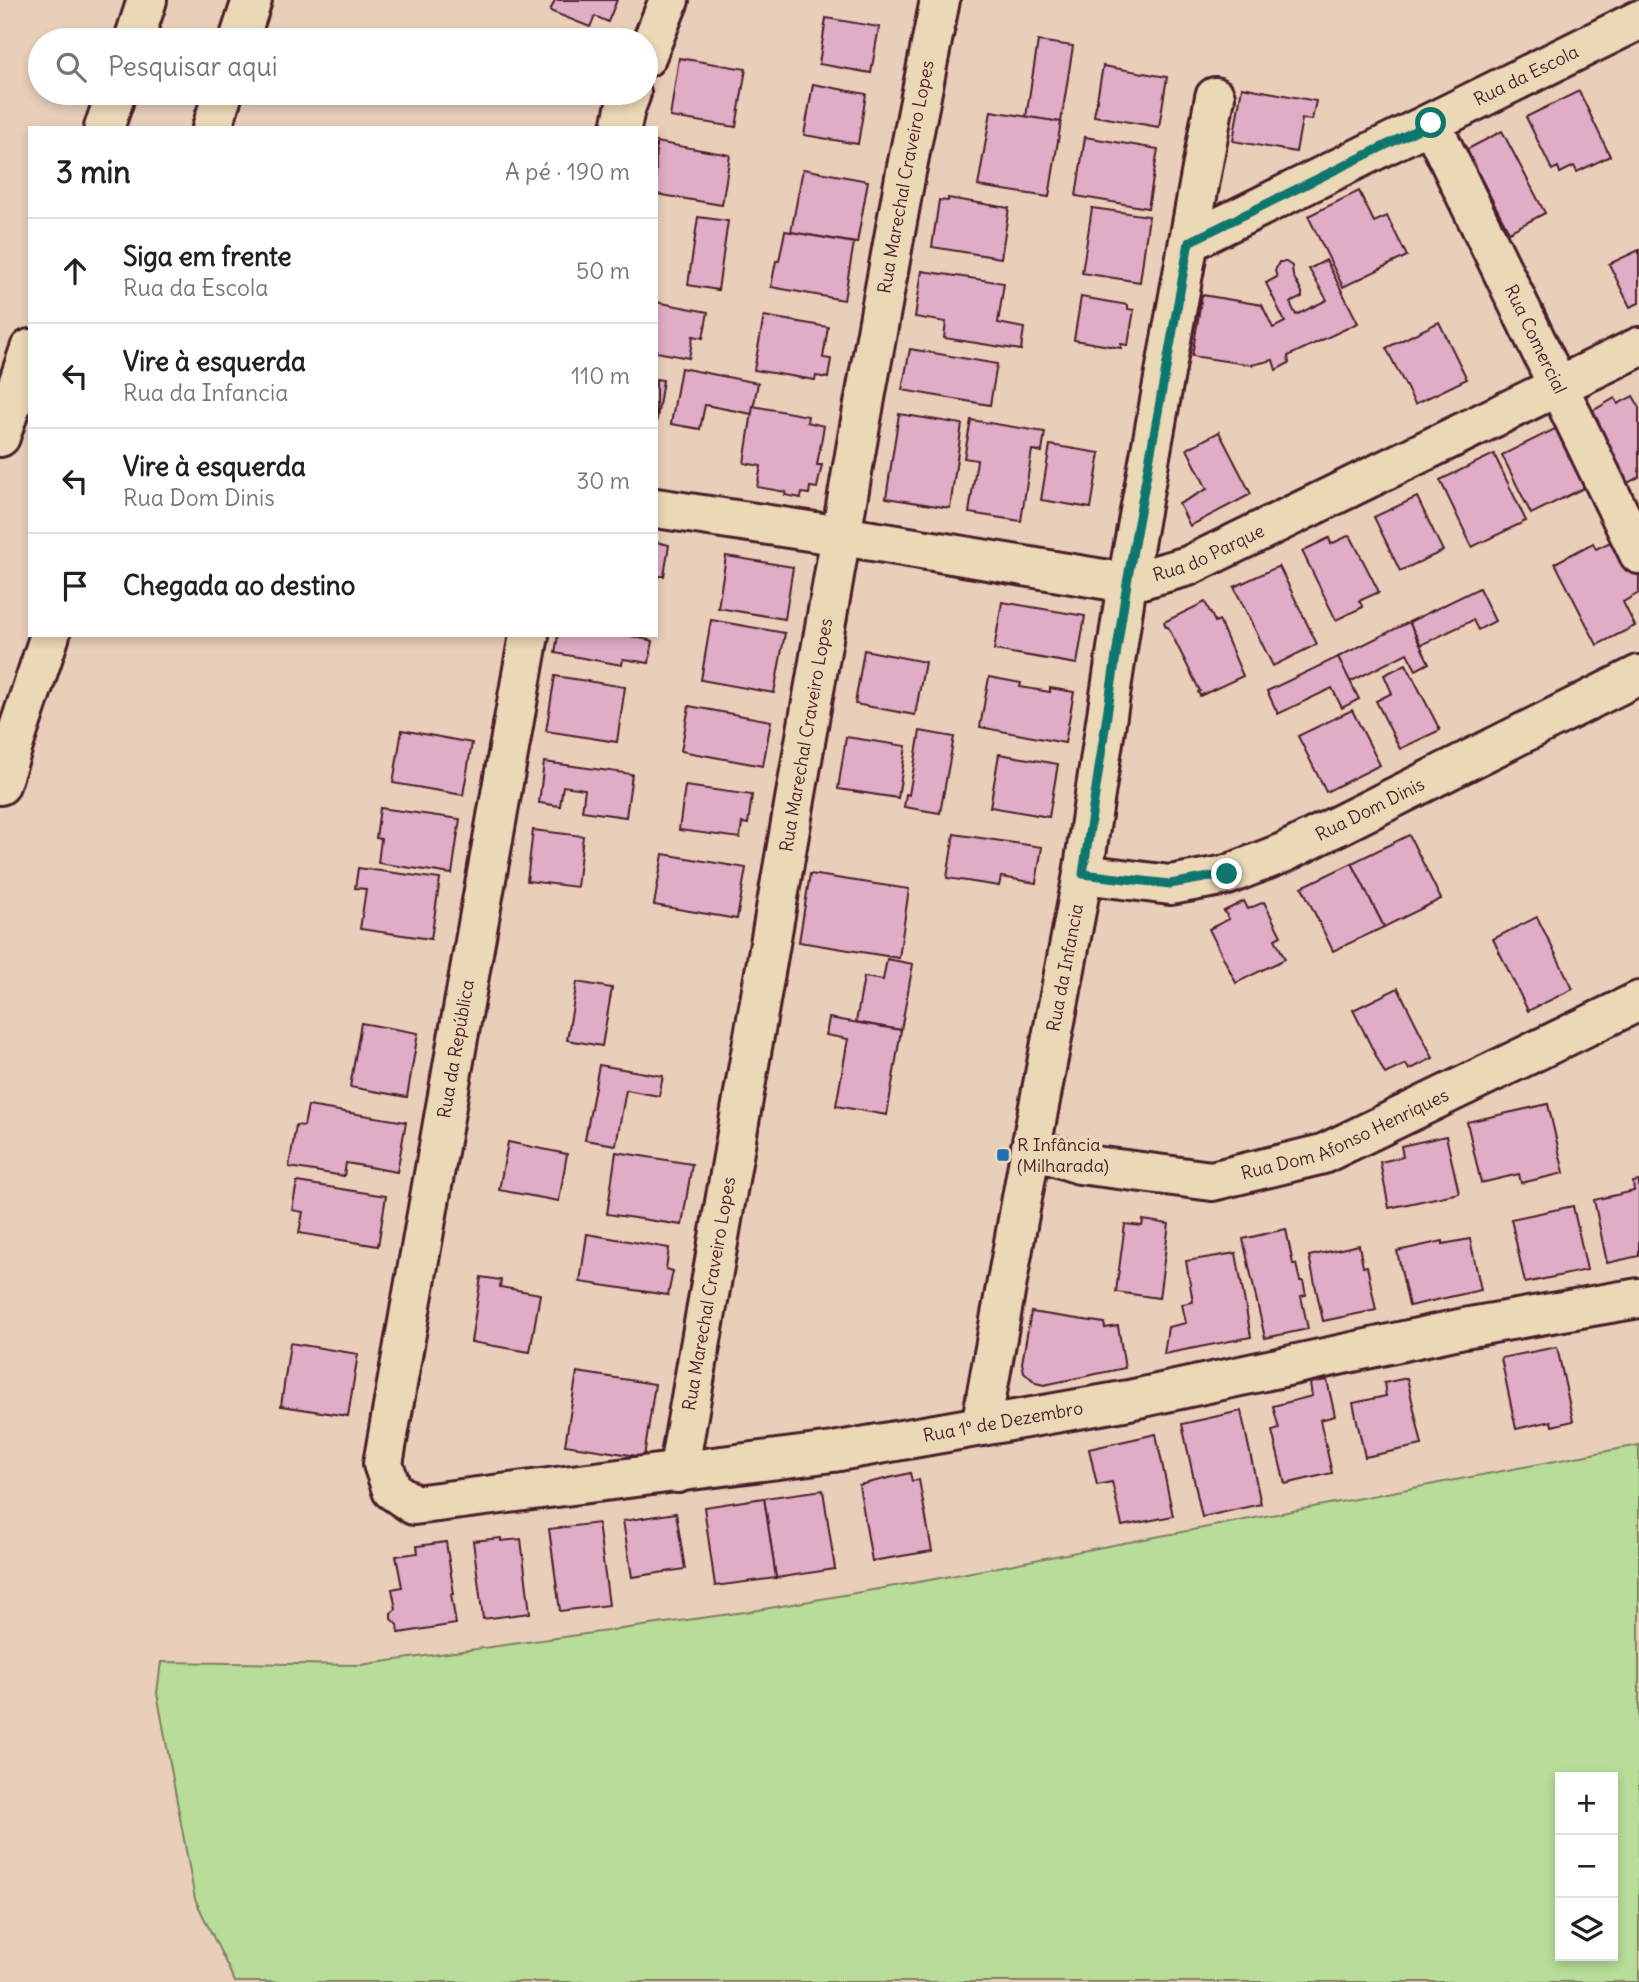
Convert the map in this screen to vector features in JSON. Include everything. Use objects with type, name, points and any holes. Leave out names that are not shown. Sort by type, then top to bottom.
[{"type":"main road","points":[[138,28],[147,0]]},
{"type":"main road","points":[[243,28],[252,0]]},
{"type":"main road","points":[[658,28],[669,0]]},
{"type":"main road","name":"Rua Marechal Craveiro Lopes","points":[[678,1473],[906,172],[940,0]]},
{"type":"main road","name":"Rua da Escola","points":[[1189,242],[1639,20]]},
{"type":"main road","name":"Rua da Infancia","points":[[981,1426],[1083,874],[1127,583],[1215,97]]},
{"type":"main road","points":[[105,126],[112,105]]},
{"type":"main road","points":[[213,126],[219,105]]},
{"type":"main road","points":[[621,126],[626,105]]},
{"type":"main road","name":"Rua Comercial","points":[[1431,123],[1639,554]]},
{"type":"main road","name":"Rua do Parque","points":[[658,509],[842,536],[1127,583],[1188,566],[1639,347]]},
{"type":"main road","points":[[0,437],[28,355]]},
{"type":"main road","points":[[0,785],[49,637]]},
{"type":"main road","name":"Rua da República","points":[[383,1464],[529,637]]},
{"type":"main road","name":"Rua Dom Dinis","points":[[1083,874],[1170,884],[1227,874],[1283,853],[1639,675]]},
{"type":"main road","name":"Rua Dom Afonso Henriques","points":[[1031,1148],[1079,1164],[1212,1181],[1323,1154],[1639,1001]]},
{"type":"main road","name":"Rua 1º de Dezembro","points":[[383,1464],[392,1490],[414,1505],[678,1473],[833,1452],[1129,1400],[1464,1328],[1639,1298]]},
{"type":"green space","points":[[1639,1445],[1639,1982],[235,1982],[195,1899],[157,1693],[161,1662],[360,1665],[752,1611],[935,1579]]},
{"type":"building","points":[[555,0],[617,0],[608,22],[595,16],[590,27],[550,11]]},
{"type":"building","points":[[826,18],[879,27],[871,73],[819,64]]},
{"type":"building","points":[[1038,41],[1073,46],[1061,122],[1026,117]]},
{"type":"building","points":[[679,58],[746,69],[736,127],[670,117]]},
{"type":"building","points":[[1103,66],[1167,77],[1159,127],[1094,116]]},
{"type":"building","points":[[813,84],[866,94],[858,144],[804,135]]},
{"type":"building","points":[[1242,87],[1316,101],[1312,120],[1302,119],[1296,152],[1233,141]]},
{"type":"building","points":[[1579,91],[1610,156],[1577,172],[1574,166],[1560,173],[1558,167],[1552,170],[1526,117]]},
{"type":"building","points":[[991,111],[1061,122],[1049,197],[978,186]]},
{"type":"building","points":[[1502,131],[1545,213],[1509,232],[1466,150]]},
{"type":"building","points":[[1085,137],[1158,149],[1148,208],[1076,196]]},
{"type":"building","points":[[658,142],[730,155],[722,205],[658,194]]},
{"type":"building","points":[[803,169],[868,181],[857,243],[791,232]]},
{"type":"building","points":[[1359,191],[1374,222],[1387,216],[1407,256],[1343,287],[1308,216]]},
{"type":"building","points":[[948,198],[1009,208],[1001,258],[932,247],[939,200],[948,201]]},
{"type":"building","points":[[1092,208],[1149,216],[1140,282],[1082,273]]},
{"type":"building","points":[[698,217],[728,221],[718,290],[688,285]]},
{"type":"building","points":[[785,231],[854,243],[844,300],[771,287]]},
{"type":"building","points":[[1639,250],[1639,303],[1630,307],[1609,264]]},
{"type":"building","points":[[1326,260],[1358,323],[1288,356],[1289,363],[1276,370],[1273,360],[1252,365],[1192,356],[1202,295],[1262,305],[1273,328],[1285,322],[1266,283],[1277,277],[1275,271],[1279,262],[1292,266],[1293,276],[1302,292],[1302,297],[1290,303],[1296,315],[1327,300],[1309,269]]},
{"type":"building","points":[[922,271],[1004,283],[998,323],[1024,328],[1021,350],[944,338],[946,322],[915,317]]},
{"type":"building","points":[[1081,297],[1128,305],[1128,309],[1134,310],[1128,345],[1121,344],[1121,348],[1074,340]]},
{"type":"building","points":[[658,302],[708,312],[703,338],[693,336],[689,358],[658,352]]},
{"type":"building","points":[[764,316],[828,327],[823,358],[831,359],[828,378],[816,376],[815,380],[754,370]]},
{"type":"building","points":[[1439,322],[1467,379],[1415,404],[1386,348]]},
{"type":"building","points":[[910,349],[997,364],[990,405],[902,390]]},
{"type":"building","points":[[681,368],[758,383],[752,414],[705,405],[700,429],[671,424]]},
{"type":"building","points":[[658,379],[663,380],[658,412]]},
{"type":"building","points":[[1633,396],[1639,406],[1639,477],[1624,485],[1589,413],[1615,398],[1618,404]]},
{"type":"building","points":[[753,406],[808,416],[807,422],[824,426],[817,465],[822,465],[817,488],[810,487],[809,494],[802,493],[801,498],[785,495],[786,492],[757,487],[761,466],[744,463]]},
{"type":"building","points":[[899,414],[962,424],[950,508],[886,498]]},
{"type":"building","points":[[971,420],[1045,432],[1042,452],[1032,450],[1021,521],[969,513],[977,460],[964,458]]},
{"type":"building","points":[[1567,423],[1596,482],[1531,514],[1502,455]]},
{"type":"building","points":[[1219,432],[1251,494],[1190,526],[1179,504],[1207,489],[1187,449]]},
{"type":"building","points":[[1050,445],[1100,453],[1091,508],[1041,500]]},
{"type":"building","points":[[1494,454],[1526,521],[1472,547],[1440,480]]},
{"type":"building","points":[[1417,497],[1443,551],[1400,571],[1374,517]]},
{"type":"building","points":[[1350,535],[1379,592],[1359,601],[1363,607],[1336,620],[1302,551],[1329,538],[1331,544]]},
{"type":"building","points":[[1623,536],[1639,568],[1639,593],[1623,602],[1635,626],[1597,645],[1555,563],[1593,543],[1596,549]]},
{"type":"building","points":[[658,542],[669,545],[664,576],[658,576]]},
{"type":"building","points":[[726,556],[793,567],[785,619],[718,608]]},
{"type":"building","points":[[1279,566],[1317,644],[1273,666],[1234,587]]},
{"type":"building","points":[[1479,588],[1495,621],[1478,630],[1473,620],[1421,645],[1409,622]]},
{"type":"building","points":[[1002,602],[1085,616],[1077,664],[994,650]]},
{"type":"building","points":[[1205,602],[1215,622],[1219,620],[1243,676],[1200,696],[1200,691],[1164,622]]},
{"type":"building","points":[[711,620],[785,633],[774,693],[701,680]]},
{"type":"building","points":[[1409,622],[1429,663],[1416,670],[1407,653],[1350,682],[1338,657]]},
{"type":"building","points":[[558,637],[636,637],[653,641],[649,663],[623,659],[622,665],[555,653]]},
{"type":"building","points":[[864,650],[925,662],[915,715],[855,704]]},
{"type":"building","points":[[1338,657],[1359,699],[1342,708],[1332,688],[1278,714],[1267,691]]},
{"type":"building","points":[[1406,664],[1440,730],[1400,749],[1376,701],[1392,693],[1384,675]]},
{"type":"building","points":[[555,676],[625,687],[617,742],[546,731]]},
{"type":"building","points":[[989,677],[1021,683],[1020,687],[1050,692],[1050,688],[1074,692],[1065,743],[980,727]]},
{"type":"building","points":[[689,706],[771,721],[763,766],[681,751]]},
{"type":"building","points":[[1352,710],[1380,765],[1326,792],[1298,736]]},
{"type":"building","points":[[402,730],[472,743],[463,795],[393,783]]},
{"type":"building","points":[[920,731],[954,737],[940,813],[904,807],[906,794],[909,795]]},
{"type":"building","points":[[846,737],[906,746],[898,798],[838,789]]},
{"type":"building","points":[[999,754],[1058,764],[1049,817],[990,807]]},
{"type":"building","points":[[544,762],[632,774],[626,817],[582,811],[585,789],[563,786],[560,806],[539,803]]},
{"type":"building","points":[[685,786],[752,795],[748,824],[742,823],[740,838],[679,830]]},
{"type":"building","points":[[380,808],[460,819],[452,874],[378,863],[381,839],[376,838]]},
{"type":"building","points":[[533,830],[583,836],[577,887],[527,881]]},
{"type":"building","points":[[954,834],[1042,847],[1036,883],[1001,877],[999,886],[947,878]]},
{"type":"building","points":[[1409,835],[1441,899],[1384,927],[1352,863]]},
{"type":"building","points":[[663,854],[746,868],[737,919],[654,905]]},
{"type":"building","points":[[1352,863],[1384,927],[1333,951],[1302,887]]},
{"type":"building","points":[[358,868],[440,879],[431,939],[360,929],[366,889],[355,888]]},
{"type":"building","points":[[810,874],[909,889],[899,958],[799,942]]},
{"type":"building","points":[[1244,901],[1248,909],[1264,902],[1281,936],[1275,939],[1285,959],[1236,983],[1209,929],[1229,919],[1224,911]]},
{"type":"building","points":[[1537,917],[1573,989],[1528,1011],[1493,939]]},
{"type":"building","points":[[887,959],[913,964],[901,1030],[856,1022],[864,977],[883,980]]},
{"type":"building","points":[[577,982],[612,988],[602,1046],[567,1040]]},
{"type":"building","points":[[1398,988],[1433,1058],[1409,1070],[1406,1064],[1385,1074],[1353,1010]]},
{"type":"building","points":[[829,1018],[901,1030],[887,1115],[836,1106],[848,1039],[826,1035]]},
{"type":"building","points":[[361,1023],[418,1033],[407,1097],[350,1087]]},
{"type":"building","points":[[599,1065],[663,1076],[659,1096],[626,1090],[616,1145],[585,1140]]},
{"type":"building","points":[[1548,1104],[1564,1173],[1521,1183],[1519,1174],[1481,1183],[1467,1122]]},
{"type":"building","points":[[308,1106],[406,1122],[397,1172],[346,1163],[344,1176],[289,1167],[296,1125],[304,1126]]},
{"type":"building","points":[[1446,1136],[1459,1193],[1389,1208],[1380,1162],[1403,1157],[1401,1146]]},
{"type":"building","points":[[508,1142],[567,1154],[559,1201],[499,1190]]},
{"type":"building","points":[[616,1152],[692,1164],[682,1225],[607,1214]]},
{"type":"building","points":[[1639,1181],[1639,1256],[1607,1263],[1594,1200],[1634,1191],[1633,1182]]},
{"type":"building","points":[[297,1182],[386,1196],[378,1246],[299,1233],[303,1212],[292,1210]]},
{"type":"building","points":[[1573,1206],[1587,1270],[1525,1283],[1511,1219]]},
{"type":"building","points":[[1143,1220],[1169,1224],[1159,1298],[1116,1292],[1125,1224],[1142,1226]]},
{"type":"building","points":[[1286,1229],[1293,1264],[1296,1264],[1300,1281],[1303,1281],[1306,1295],[1301,1296],[1308,1329],[1265,1338],[1243,1239]]},
{"type":"building","points":[[587,1234],[669,1248],[666,1269],[673,1271],[668,1295],[580,1282]]},
{"type":"building","points":[[1470,1239],[1481,1290],[1409,1306],[1397,1251],[1443,1241],[1443,1244]]},
{"type":"building","points":[[1359,1245],[1363,1267],[1367,1266],[1376,1310],[1323,1321],[1309,1256]]},
{"type":"building","points":[[1236,1253],[1251,1337],[1164,1354],[1168,1327],[1186,1323],[1182,1304],[1193,1302],[1186,1261]]},
{"type":"building","points":[[481,1277],[501,1280],[500,1287],[540,1294],[530,1352],[471,1342]]},
{"type":"building","points":[[1031,1312],[1104,1323],[1105,1328],[1118,1326],[1125,1368],[1044,1385],[1036,1383],[1024,1372],[1022,1363]]},
{"type":"building","points":[[290,1343],[358,1354],[348,1416],[281,1406]]},
{"type":"building","points":[[1557,1347],[1573,1421],[1552,1426],[1551,1421],[1516,1429],[1501,1358]]},
{"type":"building","points":[[577,1372],[655,1384],[644,1457],[565,1445]]},
{"type":"building","points":[[1407,1378],[1422,1445],[1365,1457],[1353,1403],[1386,1396],[1384,1383]]},
{"type":"building","points":[[1327,1380],[1335,1416],[1320,1420],[1332,1473],[1285,1484],[1272,1431],[1279,1429],[1273,1406],[1312,1396],[1310,1383]]},
{"type":"building","points":[[1241,1411],[1261,1504],[1202,1517],[1182,1424]]},
{"type":"building","points":[[1156,1434],[1173,1516],[1122,1526],[1112,1482],[1097,1485],[1089,1449]]},
{"type":"building","points":[[910,1473],[912,1481],[919,1480],[932,1551],[872,1561],[859,1485]]},
{"type":"building","points":[[823,1490],[835,1569],[776,1578],[764,1498]]},
{"type":"building","points":[[764,1498],[776,1578],[715,1586],[704,1507]]},
{"type":"building","points":[[676,1513],[685,1569],[632,1577],[623,1521]]},
{"type":"building","points":[[598,1523],[609,1605],[560,1611],[549,1529]]},
{"type":"building","points":[[501,1538],[501,1541],[521,1539],[530,1613],[483,1619],[473,1541]]},
{"type":"building","points":[[446,1542],[456,1624],[399,1633],[398,1625],[391,1619],[391,1613],[396,1609],[392,1589],[402,1587],[396,1556],[418,1553],[417,1546]]},
{"type":"place","name":"R Infância (Milharada)","points":[[1003,1155]]},
{"type":"route","points":[[1227,874],[1170,884],[1083,874],[1127,583],[1189,242],[1431,123]]}]
